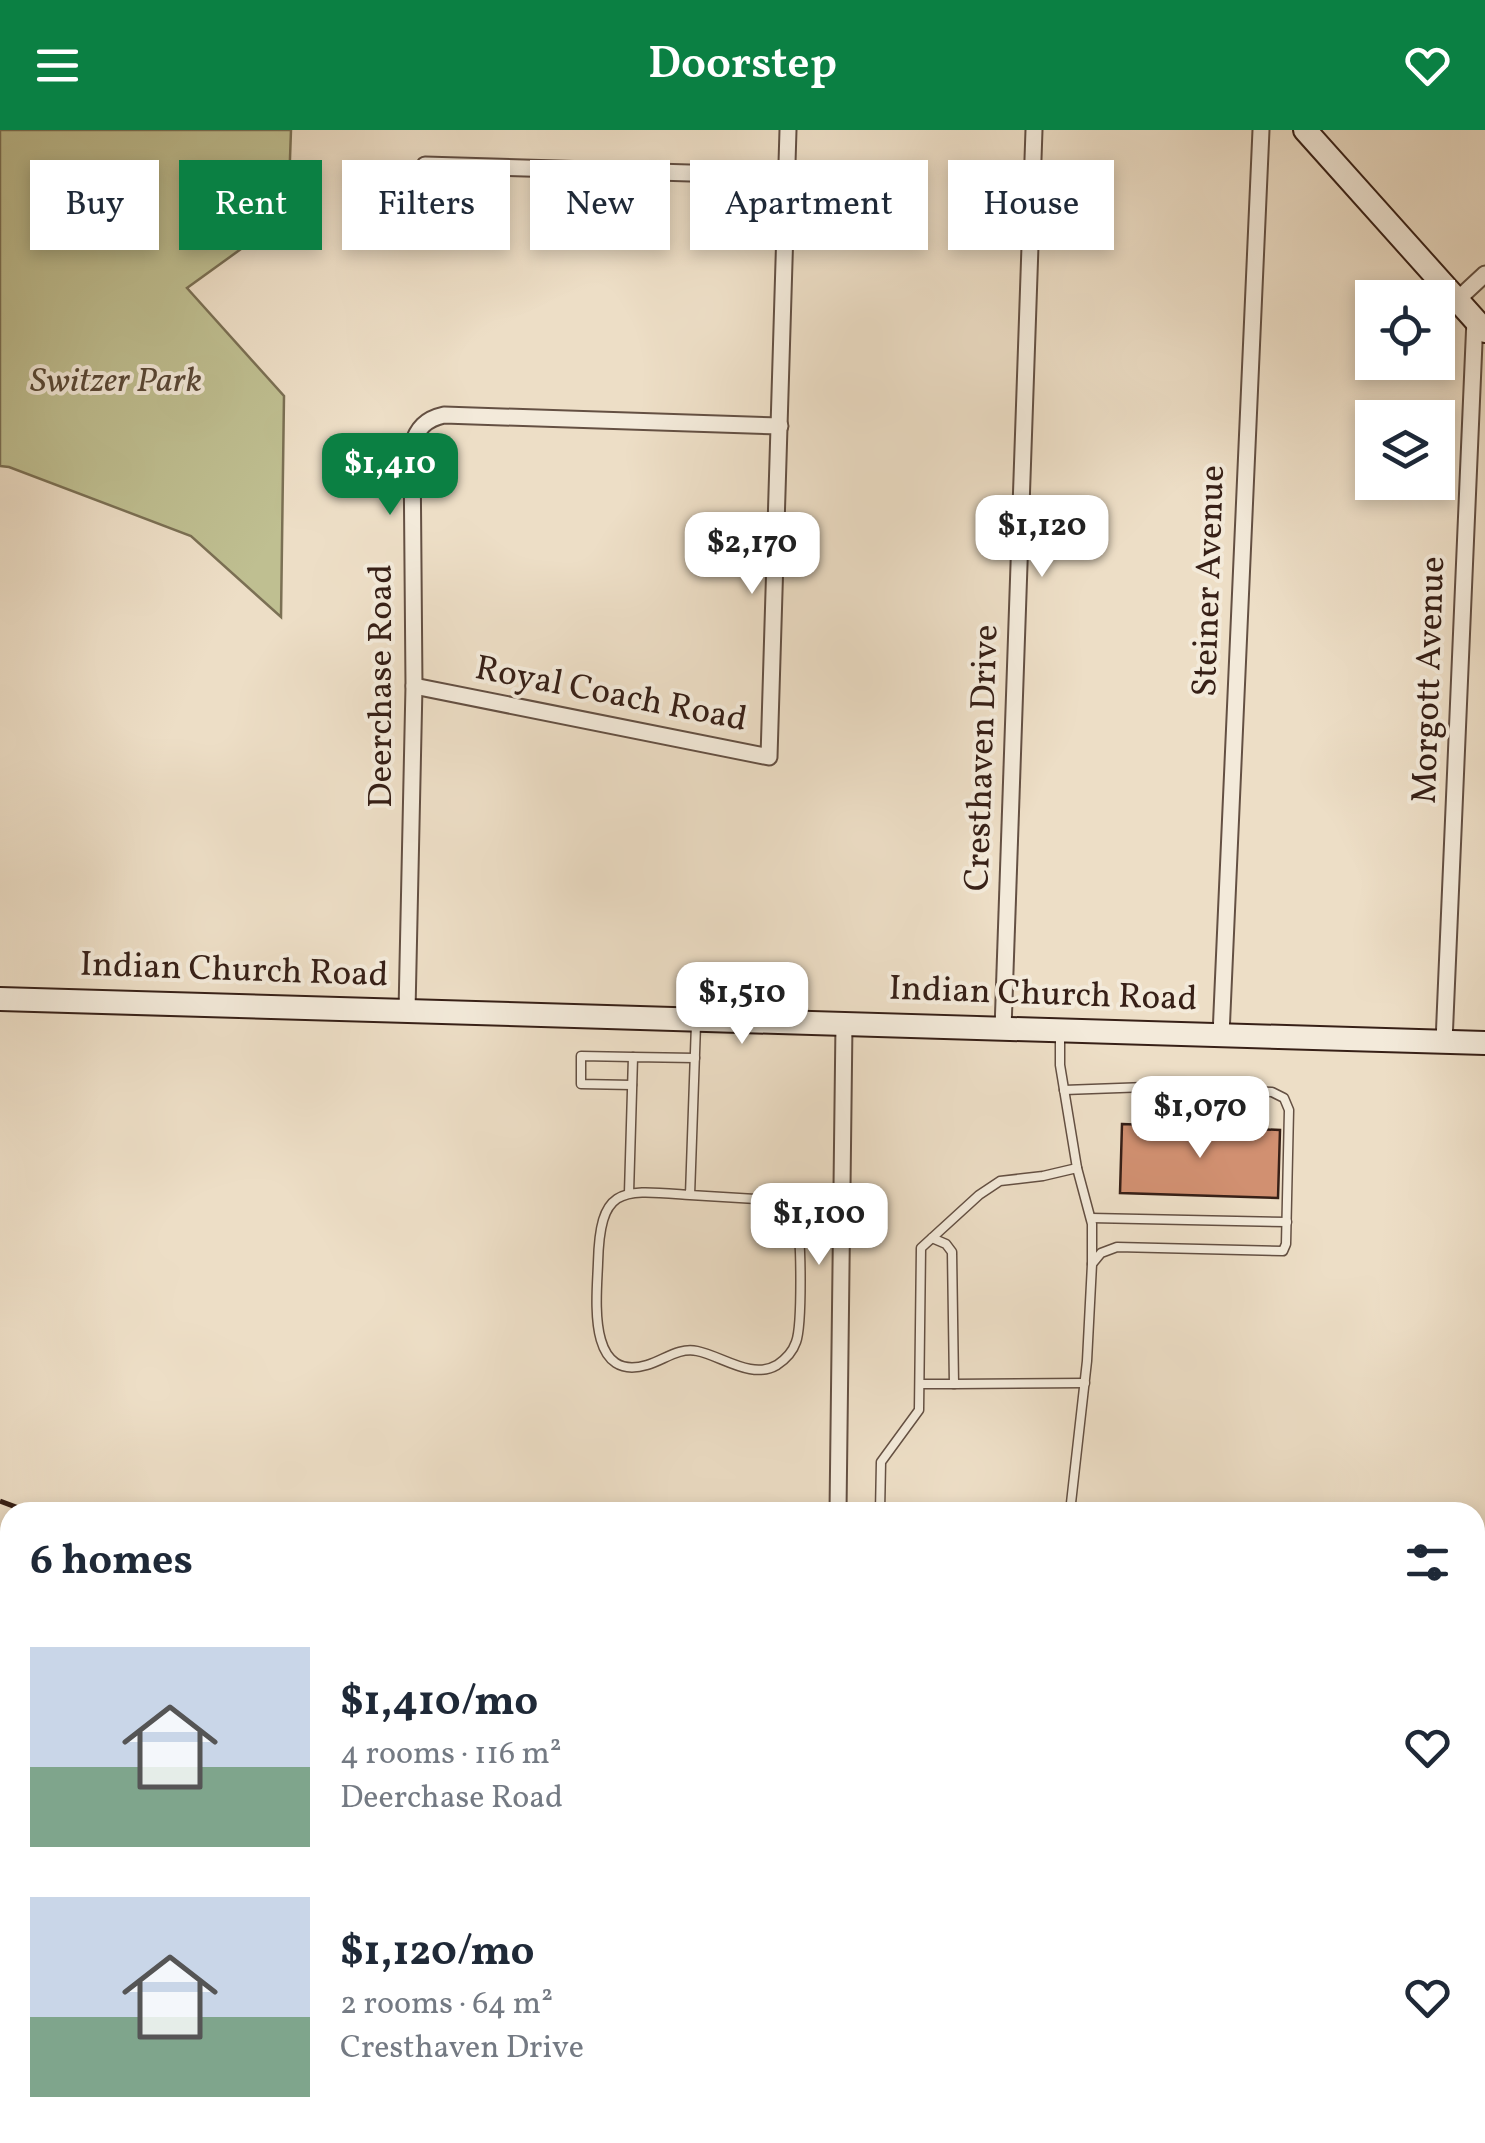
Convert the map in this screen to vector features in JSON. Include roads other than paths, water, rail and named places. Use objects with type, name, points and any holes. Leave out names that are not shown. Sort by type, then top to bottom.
[{"type":"street","name":"Royal Coach Road","points":[[788,130],[788,160]]},
{"type":"street","name":"Cresthaven Drive","points":[[1002,1029],[1034,130]]},
{"type":"street","name":"Steiner Avenue","points":[[1221,1036],[1262,130]]},
{"type":"street","points":[[1304,130],[1480,325]]},
{"type":"street","points":[[510,168],[690,173]]},
{"type":"street","name":"Royal Coach Road","points":[[414,686],[769,757],[786,250]]},
{"type":"street","points":[[1457,300],[1485,274]]},
{"type":"street","name":"Morgott Avenue","points":[[1444,1042],[1480,325]]},
{"type":"street","name":"Deerchase Road","points":[[406,1011],[414,686],[412,446],[423,424],[444,415],[780,426]]},
{"type":"street","name":"Indian Church Road","points":[[0,998],[1485,1043]]},
{"type":"street","points":[[838,1502],[844,1024]]},
{"type":"lane","points":[[690,1195],[696,1020]]},
{"type":"lane","points":[[1060,1030],[1064,1090],[1077,1168],[1091,1218],[1085,1383],[1071,1502]]},
{"type":"lane","points":[[632,1085],[581,1084],[581,1056],[695,1058]]},
{"type":"lane","points":[[629,1193],[633,1057]]},
{"type":"lane","points":[[1064,1090],[1147,1087],[1272,1092],[1284,1098],[1288,1110],[1286,1244],[1282,1251],[1117,1247],[1101,1253],[1092,1264]]},
{"type":"lane","points":[[880,1502],[881,1462],[919,1410],[921,1248],[979,1194],[1000,1180],[1077,1168]]},
{"type":"lane","points":[[629,1193],[690,1195],[774,1200],[784,1205],[797,1221],[798,1338],[787,1357],[770,1368],[749,1369],[688,1350],[642,1367],[631,1367],[606,1352],[596,1325],[599,1232],[611,1203],[629,1193]]},
{"type":"lane","points":[[1091,1218],[1286,1222]]},
{"type":"lane","points":[[932,1238],[946,1244],[952,1252],[954,1384]]},
{"type":"lane","points":[[920,1384],[1085,1383]]},
{"type":"park label","name":"Switzer Park","points":[[116,382]]}]
